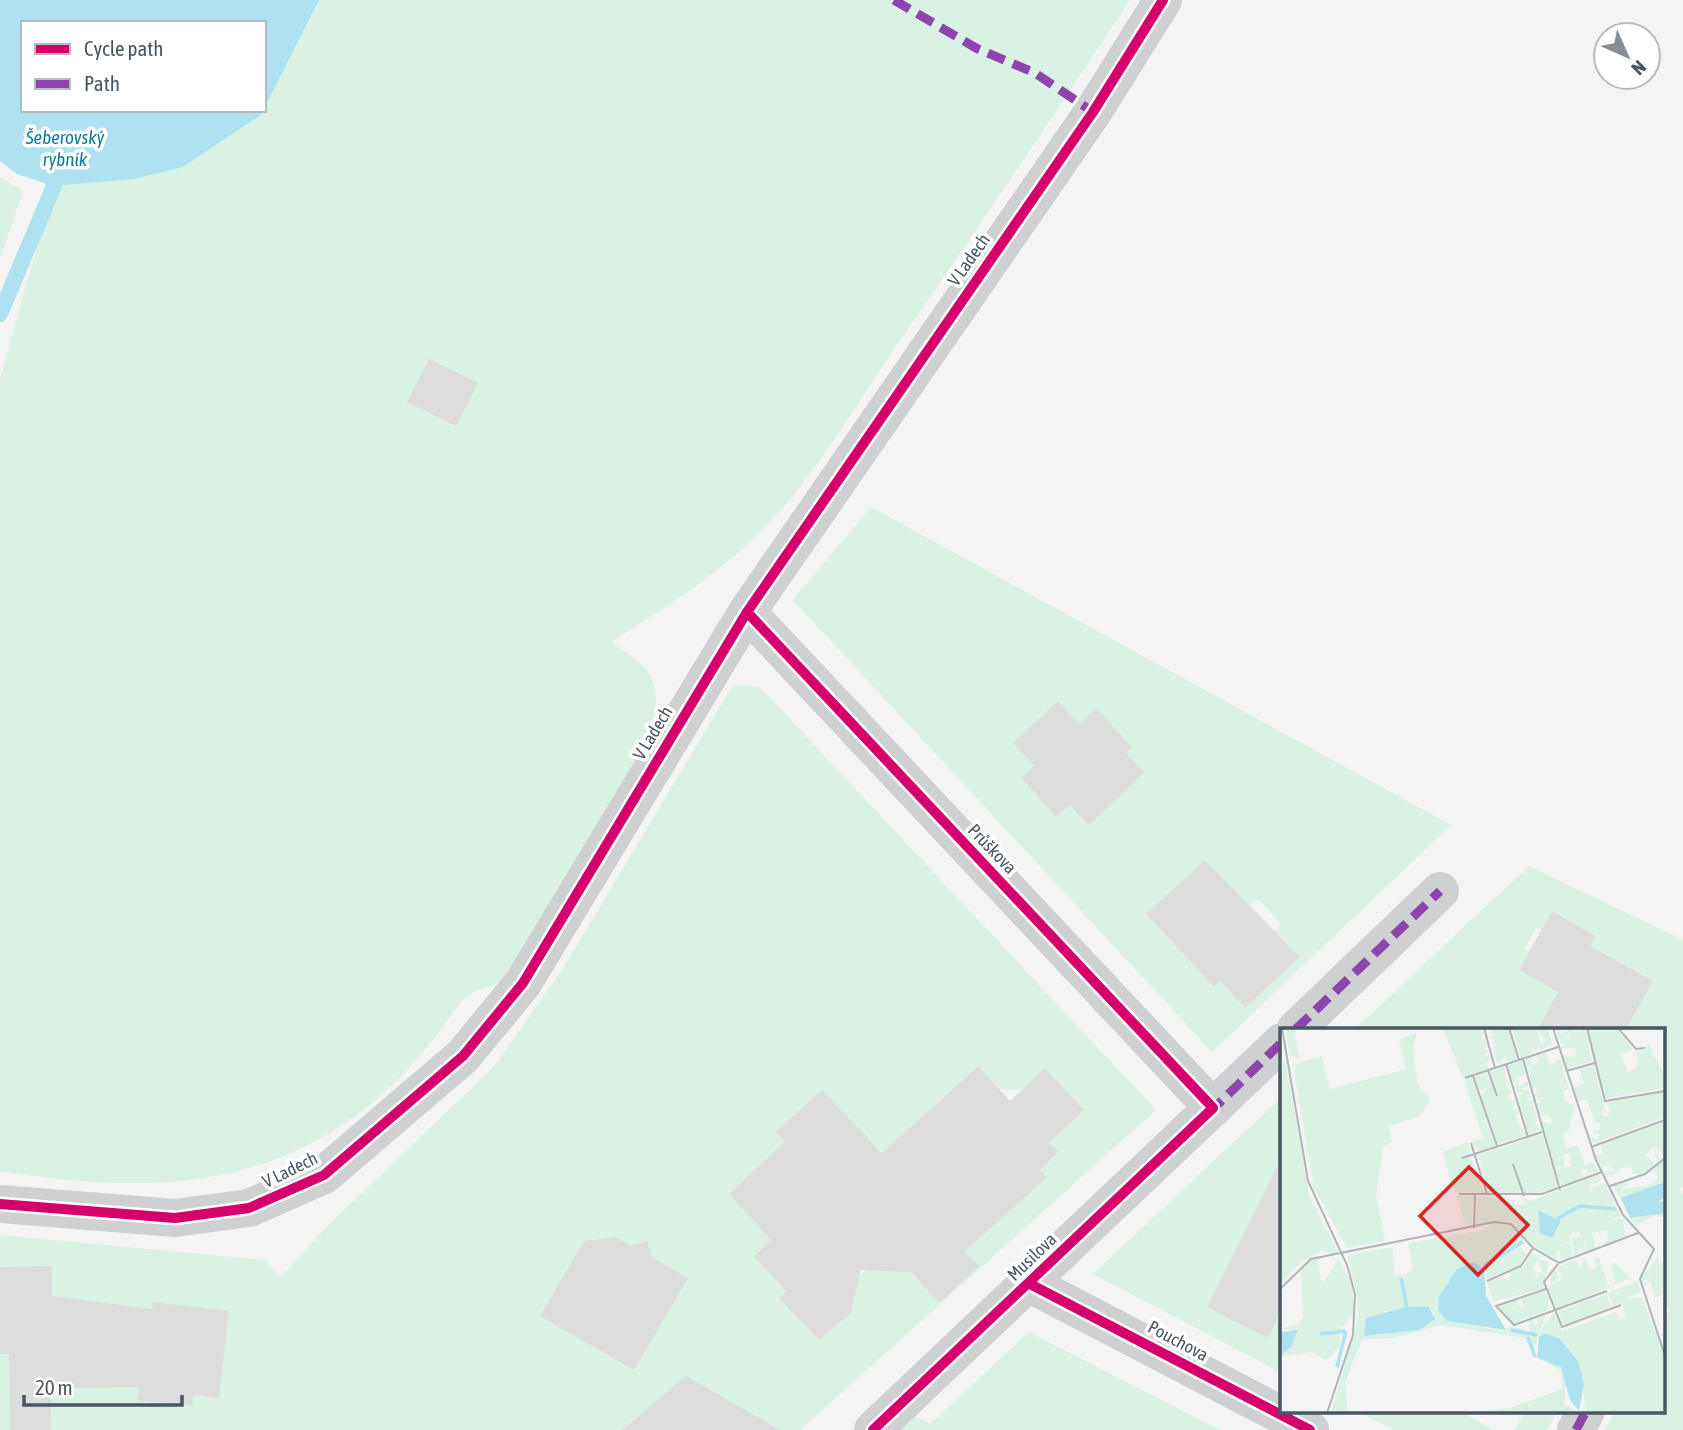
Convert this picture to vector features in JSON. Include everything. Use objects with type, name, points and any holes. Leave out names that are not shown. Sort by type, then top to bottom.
[{"type":"street","name":"V Ladech","points":[[0,1204],[175,1218],[249,1208],[324,1175],[463,1056],[523,983],[747,612],[1093,112],[1163,0]]},
{"type":"street","name":"Průškova","points":[[747,612],[1213,1108]]},
{"type":"street","points":[[1297,1028],[1440,891]]},
{"type":"street","name":"Musilova","points":[[873,1430],[1280,1044]]},
{"type":"street","name":"Pouchova","points":[[1030,1283],[1310,1430]]},
{"type":"street","points":[[1576,1430],[1585,1412]]},
{"type":"green space","points":[[319,0],[1130,0],[799,488],[764,528],[729,561],[691,590],[611,642],[642,665],[655,687],[656,700],[647,740],[639,764],[501,982],[467,996],[403,1074],[345,1123],[300,1149],[253,1167],[206,1178],[156,1183],[106,1183],[0,1171],[0,379],[54,186],[134,179],[261,115],[266,112],[266,105]]},
{"type":"green space","points":[[0,177],[23,191],[0,259]]},
{"type":"green space","points":[[871,507],[1451,825],[1212,1052],[793,600]],"holes":[[[1058,701],[1080,725],[1096,709],[1132,747],[1056,816],[1021,779],[1034,766],[1014,743]],[[1205,860],[1249,907],[1258,899],[1281,924],[1275,930],[1300,957],[1245,1008],[1220,981],[1214,987],[1189,961],[1175,939],[1171,941],[1146,914]]]},
{"type":"green space","points":[[733,685],[760,687],[1156,1110],[800,1430],[0,1430],[0,1235],[265,1260],[280,1278],[328,1225],[493,1068],[562,970]],"holes":[[[977,1066],[1000,1089],[1021,1090],[1045,1068],[1084,1110],[1049,1143],[1059,1153],[1040,1170],[960,1131],[935,1104]],[[869,1138],[946,1222],[943,1227],[979,1266],[939,1303],[894,1254],[866,1270],[848,1286],[852,1302],[843,1316],[844,1319],[819,1340],[779,1298],[786,1291],[754,1255],[771,1240],[800,1158]],[[616,1237],[632,1246],[639,1244],[652,1257],[687,1278],[634,1370],[541,1316],[584,1241]]]},
{"type":"green space","points":[[1529,866],[1683,940],[1683,1186],[1680,1189],[1683,1194],[1683,1430],[1605,1430],[1614,1412],[1666,1412],[1666,1317],[1670,1309],[1666,1306],[1666,1028],[1627,1028],[1652,981],[1590,946],[1596,936],[1552,911],[1541,930],[1536,928],[1524,949],[1529,952],[1519,970],[1558,992],[1552,1003],[1564,1009],[1554,1028],[1356,1028]]},
{"type":"green space","points":[[1280,1099],[1280,1217],[1258,1206],[1268,1338],[1280,1313],[1280,1372],[1093,1274]]},
{"type":"green space","points":[[1029,1332],[1220,1430],[891,1430],[910,1413],[930,1424]]},
{"type":"green space","points":[[1358,1412],[1463,1412],[1493,1430],[1394,1430]]},
{"type":"green space","points":[[1524,1412],[1556,1412],[1547,1430],[1515,1430]]},
{"type":"water","name":"Šeberovský rybník","points":[[0,0],[319,0],[266,105],[266,21],[21,21],[21,112],[263,112],[183,167],[134,179],[54,186],[17,174],[0,161]]},
{"type":"building","points":[[429,359],[478,383],[456,426],[407,402]]},
{"type":"building","points":[[1058,701],[1080,725],[1096,708],[1132,747],[1126,753],[1144,773],[1089,825],[1070,805],[1056,817],[1021,778],[1034,766],[1013,743]]},
{"type":"building","points":[[1205,860],[1300,957],[1245,1008],[1220,981],[1214,987],[1146,914]]},
{"type":"building","points":[[1552,911],[1596,936],[1590,946],[1653,981],[1627,1028],[1539,1028],[1558,992],[1519,970]]},
{"type":"building","points":[[978,1066],[1010,1101],[1045,1068],[1084,1110],[1049,1143],[1059,1152],[1040,1170],[1047,1177],[965,1251],[979,1266],[939,1303],[911,1272],[861,1270],[850,1314],[819,1340],[779,1298],[786,1291],[754,1256],[771,1240],[729,1194],[785,1142],[776,1132],[822,1090],[882,1153]]},
{"type":"building","points":[[1280,1161],[1280,1313],[1268,1338],[1207,1307]]},
{"type":"building","points":[[616,1237],[632,1246],[647,1241],[652,1257],[688,1278],[634,1370],[540,1316],[584,1241]]},
{"type":"building","points":[[52,1266],[52,1296],[152,1309],[153,1302],[229,1311],[219,1398],[193,1395],[192,1406],[137,1400],[139,1387],[50,1388],[51,1430],[10,1430],[9,1354],[0,1354],[0,1267]]},
{"type":"building","points":[[686,1376],[780,1430],[622,1430]]},
{"type":"waterway","points":[[0,314],[54,186],[48,168]]},
{"type":"marked path","points":[[894,0],[976,48],[1035,73],[1093,112]]},
{"type":"marked path","points":[[1297,1028],[1440,891]]},
{"type":"marked path","points":[[1209,1113],[1280,1044]]},
{"type":"marked path","points":[[1576,1430],[1585,1412]]},
{"type":"cycle path","points":[[0,1204],[175,1218],[249,1208],[324,1175],[463,1056],[523,983],[747,612],[1093,112],[1163,0]]},
{"type":"cycle path","points":[[747,612],[1213,1108],[873,1430]]},
{"type":"cycle path","points":[[1030,1284],[1310,1430]]}]
